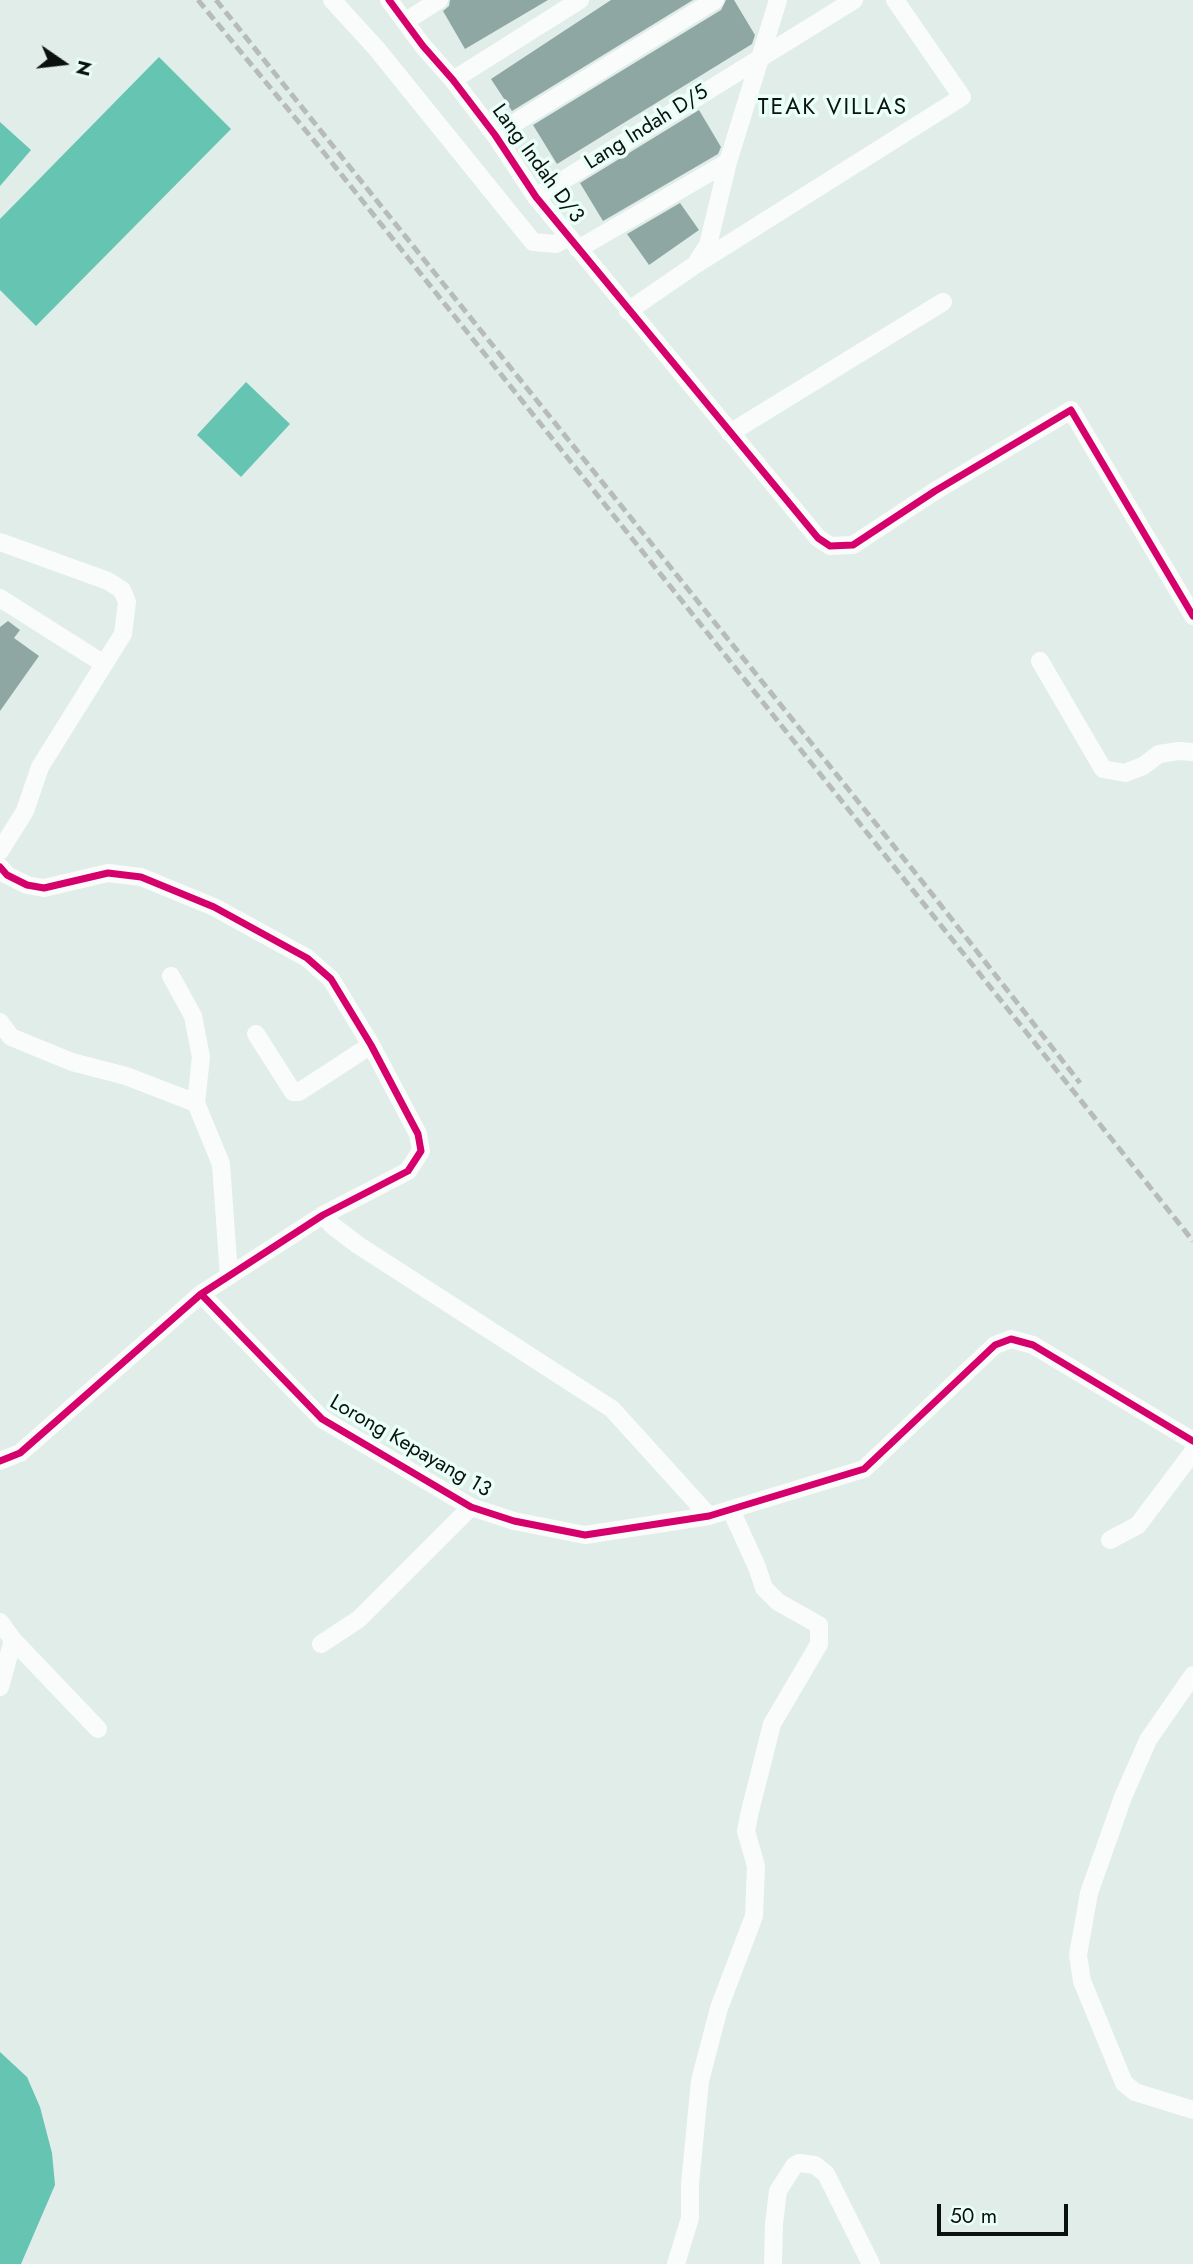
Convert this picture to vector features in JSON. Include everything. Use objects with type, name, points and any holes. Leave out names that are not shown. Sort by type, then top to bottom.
[{"type":"street","points":[[332,0],[376,48],[533,242],[573,243],[728,162]]},
{"type":"street","name":"Lang Indah D/3","points":[[389,0],[495,135],[536,197],[658,348],[818,538],[830,546],[852,545],[935,491],[1071,410],[1193,616]]},
{"type":"street","points":[[406,21],[439,0]]},
{"type":"street","points":[[453,80],[580,0]]},
{"type":"street","points":[[495,135],[715,0]]},
{"type":"street","points":[[692,267],[703,257],[708,245],[728,162],[778,0]]},
{"type":"street","name":"Lang Indah D/5","points":[[536,197],[854,0]]},
{"type":"street","points":[[628,311],[692,267],[962,97],[895,0]]},
{"type":"street","points":[[730,433],[943,302]]},
{"type":"street","points":[[0,542],[108,581],[122,590],[127,602],[123,634],[40,767],[24,811],[0,851]]},
{"type":"street","points":[[0,598],[104,664]]},
{"type":"street","points":[[1040,661],[1103,769],[1125,772],[1143,766],[1159,754],[1193,752]]},
{"type":"street","points":[[0,867],[7,875],[27,885],[44,888],[108,873],[141,877],[214,907],[307,958],[331,979],[372,1045],[418,1134],[421,1151],[408,1171],[323,1215],[201,1294],[20,1453],[0,1461]]},
{"type":"street","points":[[171,976],[193,1016],[201,1058],[196,1103],[221,1164],[229,1276]]},
{"type":"street","points":[[0,1022],[11,1037],[72,1062],[126,1076],[196,1103]]},
{"type":"street","points":[[256,1034],[293,1092],[299,1091],[372,1045]]},
{"type":"street","points":[[323,1215],[358,1245],[612,1409],[709,1516]]},
{"type":"street","name":"Lorong Kepayang 13","points":[[201,1294],[322,1419],[471,1507],[514,1521],[585,1535],[709,1516],[864,1469],[995,1345],[1011,1339],[1033,1345],[1193,1441]]},
{"type":"street","points":[[1110,1539],[1138,1525],[1193,1452]]},
{"type":"street","points":[[321,1644],[359,1619],[471,1507]]},
{"type":"street","points":[[676,2264],[690,2218],[690,2184],[700,2081],[719,2008],[754,1916],[756,1866],[746,1831],[750,1811],[772,1724],[819,1644],[819,1625],[778,1602],[764,1588],[730,1510]]},
{"type":"street","points":[[0,1622],[13,1640],[98,1728]]},
{"type":"street","points":[[0,1687],[13,1640]]},
{"type":"street","points":[[1193,1675],[1148,1740],[1123,1797],[1089,1893],[1078,1955],[1082,1980],[1124,2083],[1135,2092],[1193,2110]]},
{"type":"street","points":[[773,2264],[778,2191],[794,2166],[809,2163],[826,2175],[871,2264]]},
{"type":"shaded area","points":[[159,57],[231,129],[36,326],[0,290],[0,219]]},
{"type":"shaded area","points":[[0,122],[31,150],[0,186]]},
{"type":"shaded area","points":[[246,382],[290,424],[241,477],[197,435]]},
{"type":"shaded area","points":[[0,2052],[27,2077],[40,2107],[52,2153],[55,2185],[21,2264],[0,2264]]},
{"type":"building","points":[[450,0],[548,0],[465,49],[443,11],[449,6]]},
{"type":"building","points":[[611,0],[693,0],[512,111],[491,79]]},
{"type":"building","points":[[726,0],[734,0],[755,35],[752,44],[557,164],[533,125],[721,10]]},
{"type":"building","points":[[699,110],[721,147],[718,154],[603,221],[580,183]]},
{"type":"building","points":[[680,203],[699,230],[649,265],[627,234]]},
{"type":"building","points":[[8,621],[20,630],[14,638],[39,656],[0,711],[0,627]]},
{"type":"railway","points":[[198,0],[325,154],[1193,1241]]},
{"type":"railway","points":[[216,0],[921,880],[1080,1083]]},
{"type":"cycle path","points":[[389,0],[495,135],[536,197],[818,538],[830,546],[853,545],[935,491],[1071,410],[1193,616]]},
{"type":"cycle path","points":[[0,867],[7,875],[27,885],[44,888],[108,873],[141,877],[214,907],[307,958],[331,979],[371,1045],[418,1134],[421,1151],[408,1171],[323,1215],[201,1294],[20,1453],[0,1461]]},
{"type":"cycle path","points":[[201,1294],[322,1419],[471,1507],[514,1521],[585,1535],[709,1516],[864,1469],[995,1345],[1011,1339],[1033,1345],[1193,1441]]},
{"type":"district","name":"TEAK VILLAS","points":[[833,108]]}]
